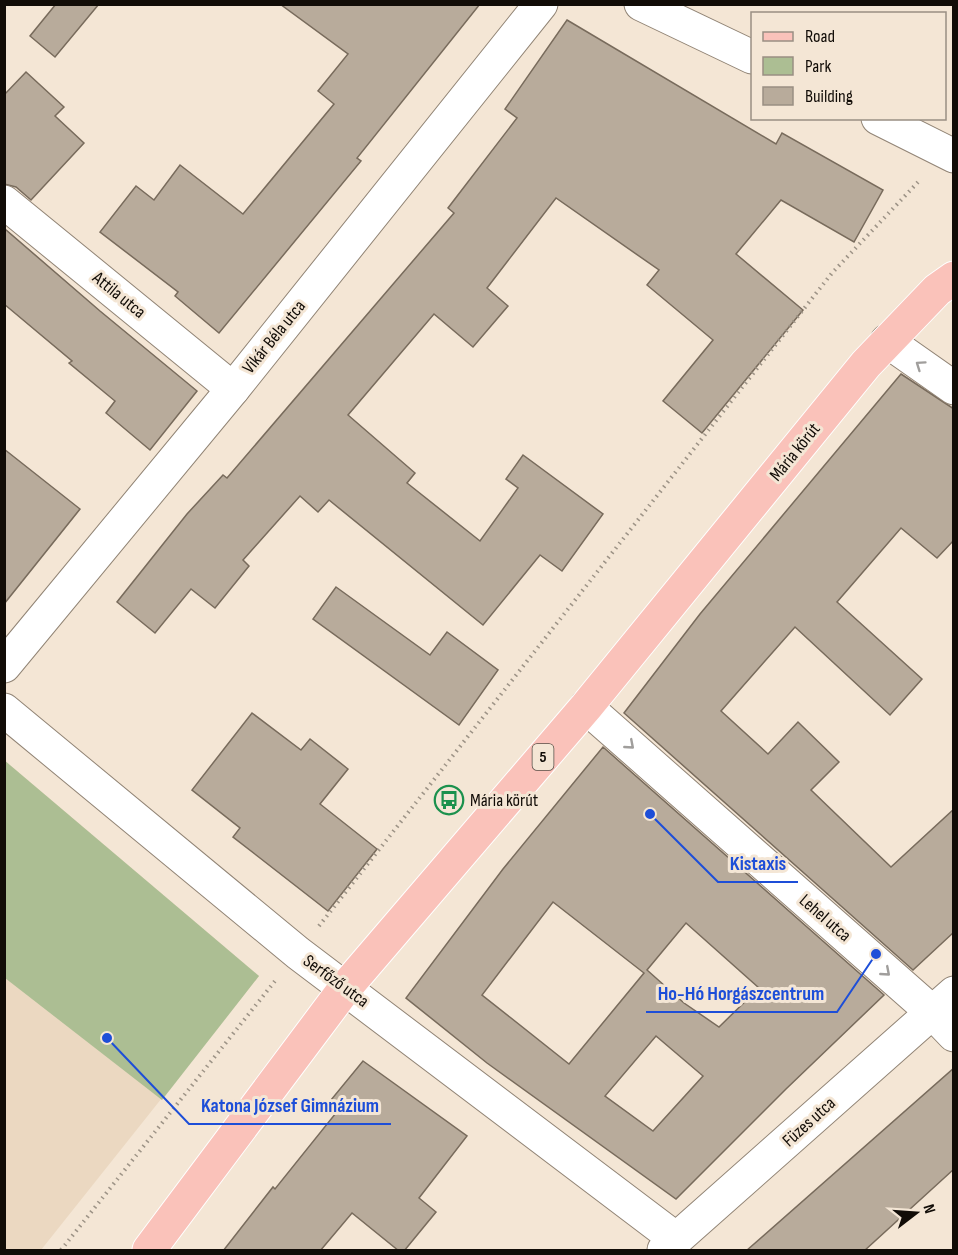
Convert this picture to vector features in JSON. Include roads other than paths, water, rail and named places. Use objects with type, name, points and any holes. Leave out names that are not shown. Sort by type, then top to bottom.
[{"type":"main road","name":"Mária körút","points":[[148,1251],[346,987],[586,707],[887,341],[937,290],[954,278]]},
{"type":"street","name":"Vikár Béla utca","points":[[4,666],[233,388],[541,4]]},
{"type":"street","points":[[641,4],[751,56]]},
{"type":"street","points":[[882,120],[950,154]]},
{"type":"street","name":"Attila utca","points":[[4,202],[233,388]]},
{"type":"street","points":[[887,341],[954,388]]},
{"type":"street","name":"Lehel utca","points":[[586,707],[946,1014]]},
{"type":"street","name":"Serfőző utca","points":[[4,710],[298,953],[346,987],[670,1245]]},
{"type":"street","name":"Füzes utca","points":[[670,1245],[946,1014]]},
{"type":"place","name":"Mária körút","points":[[449,800]]},
{"type":"place","name":"Kistaxis","points":[[650,814]]},
{"type":"place","name":"Ho-Hó Horgászcentrum","points":[[876,954]]},
{"type":"place","name":"Katona József Gimnázium","points":[[107,1038]]}]
